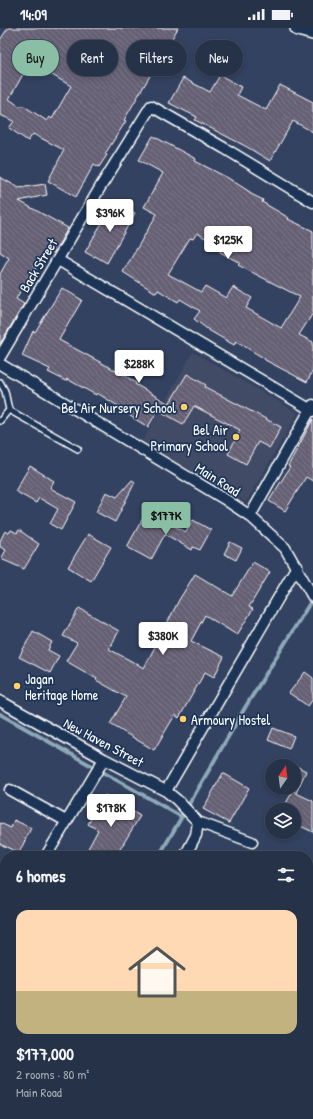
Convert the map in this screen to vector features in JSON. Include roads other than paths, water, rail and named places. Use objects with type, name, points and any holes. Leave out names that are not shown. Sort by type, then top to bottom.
[{"type":"main road","points":[[298,28],[313,32]]},
{"type":"street","name":"Back Street","points":[[0,356],[101,186],[151,106],[313,202]]},
{"type":"street","points":[[58,260],[312,408],[250,516]]},
{"type":"street","name":"Main Road","points":[[0,364],[226,500],[250,516],[285,548],[313,597]]},
{"type":"street","points":[[166,791],[296,566]]},
{"type":"street","name":"New Haven Street","points":[[0,701],[102,763],[166,791],[194,818]]},
{"type":"street","points":[[49,851],[102,763]]},
{"type":"street","points":[[10,790],[66,821]]},
{"type":"street","points":[[188,851],[196,835],[194,818],[252,842]]},
{"type":"lane","points":[[0,382],[5,391],[9,410],[78,449]]},
{"type":"lane","points":[[0,422],[9,410]]},
{"type":"waterway","points":[[162,851],[246,706],[313,598]]},
{"type":"waterway","points":[[0,714],[182,817]]},
{"type":"place","name":"Bel Air Nursery School","points":[[184,407]]},
{"type":"place","name":"Bel Air Primary School","points":[[236,437]]},
{"type":"place","name":"Jagan Heritage Home","points":[[17,686]]},
{"type":"place","name":"Armoury Hostel","points":[[183,719]]}]
